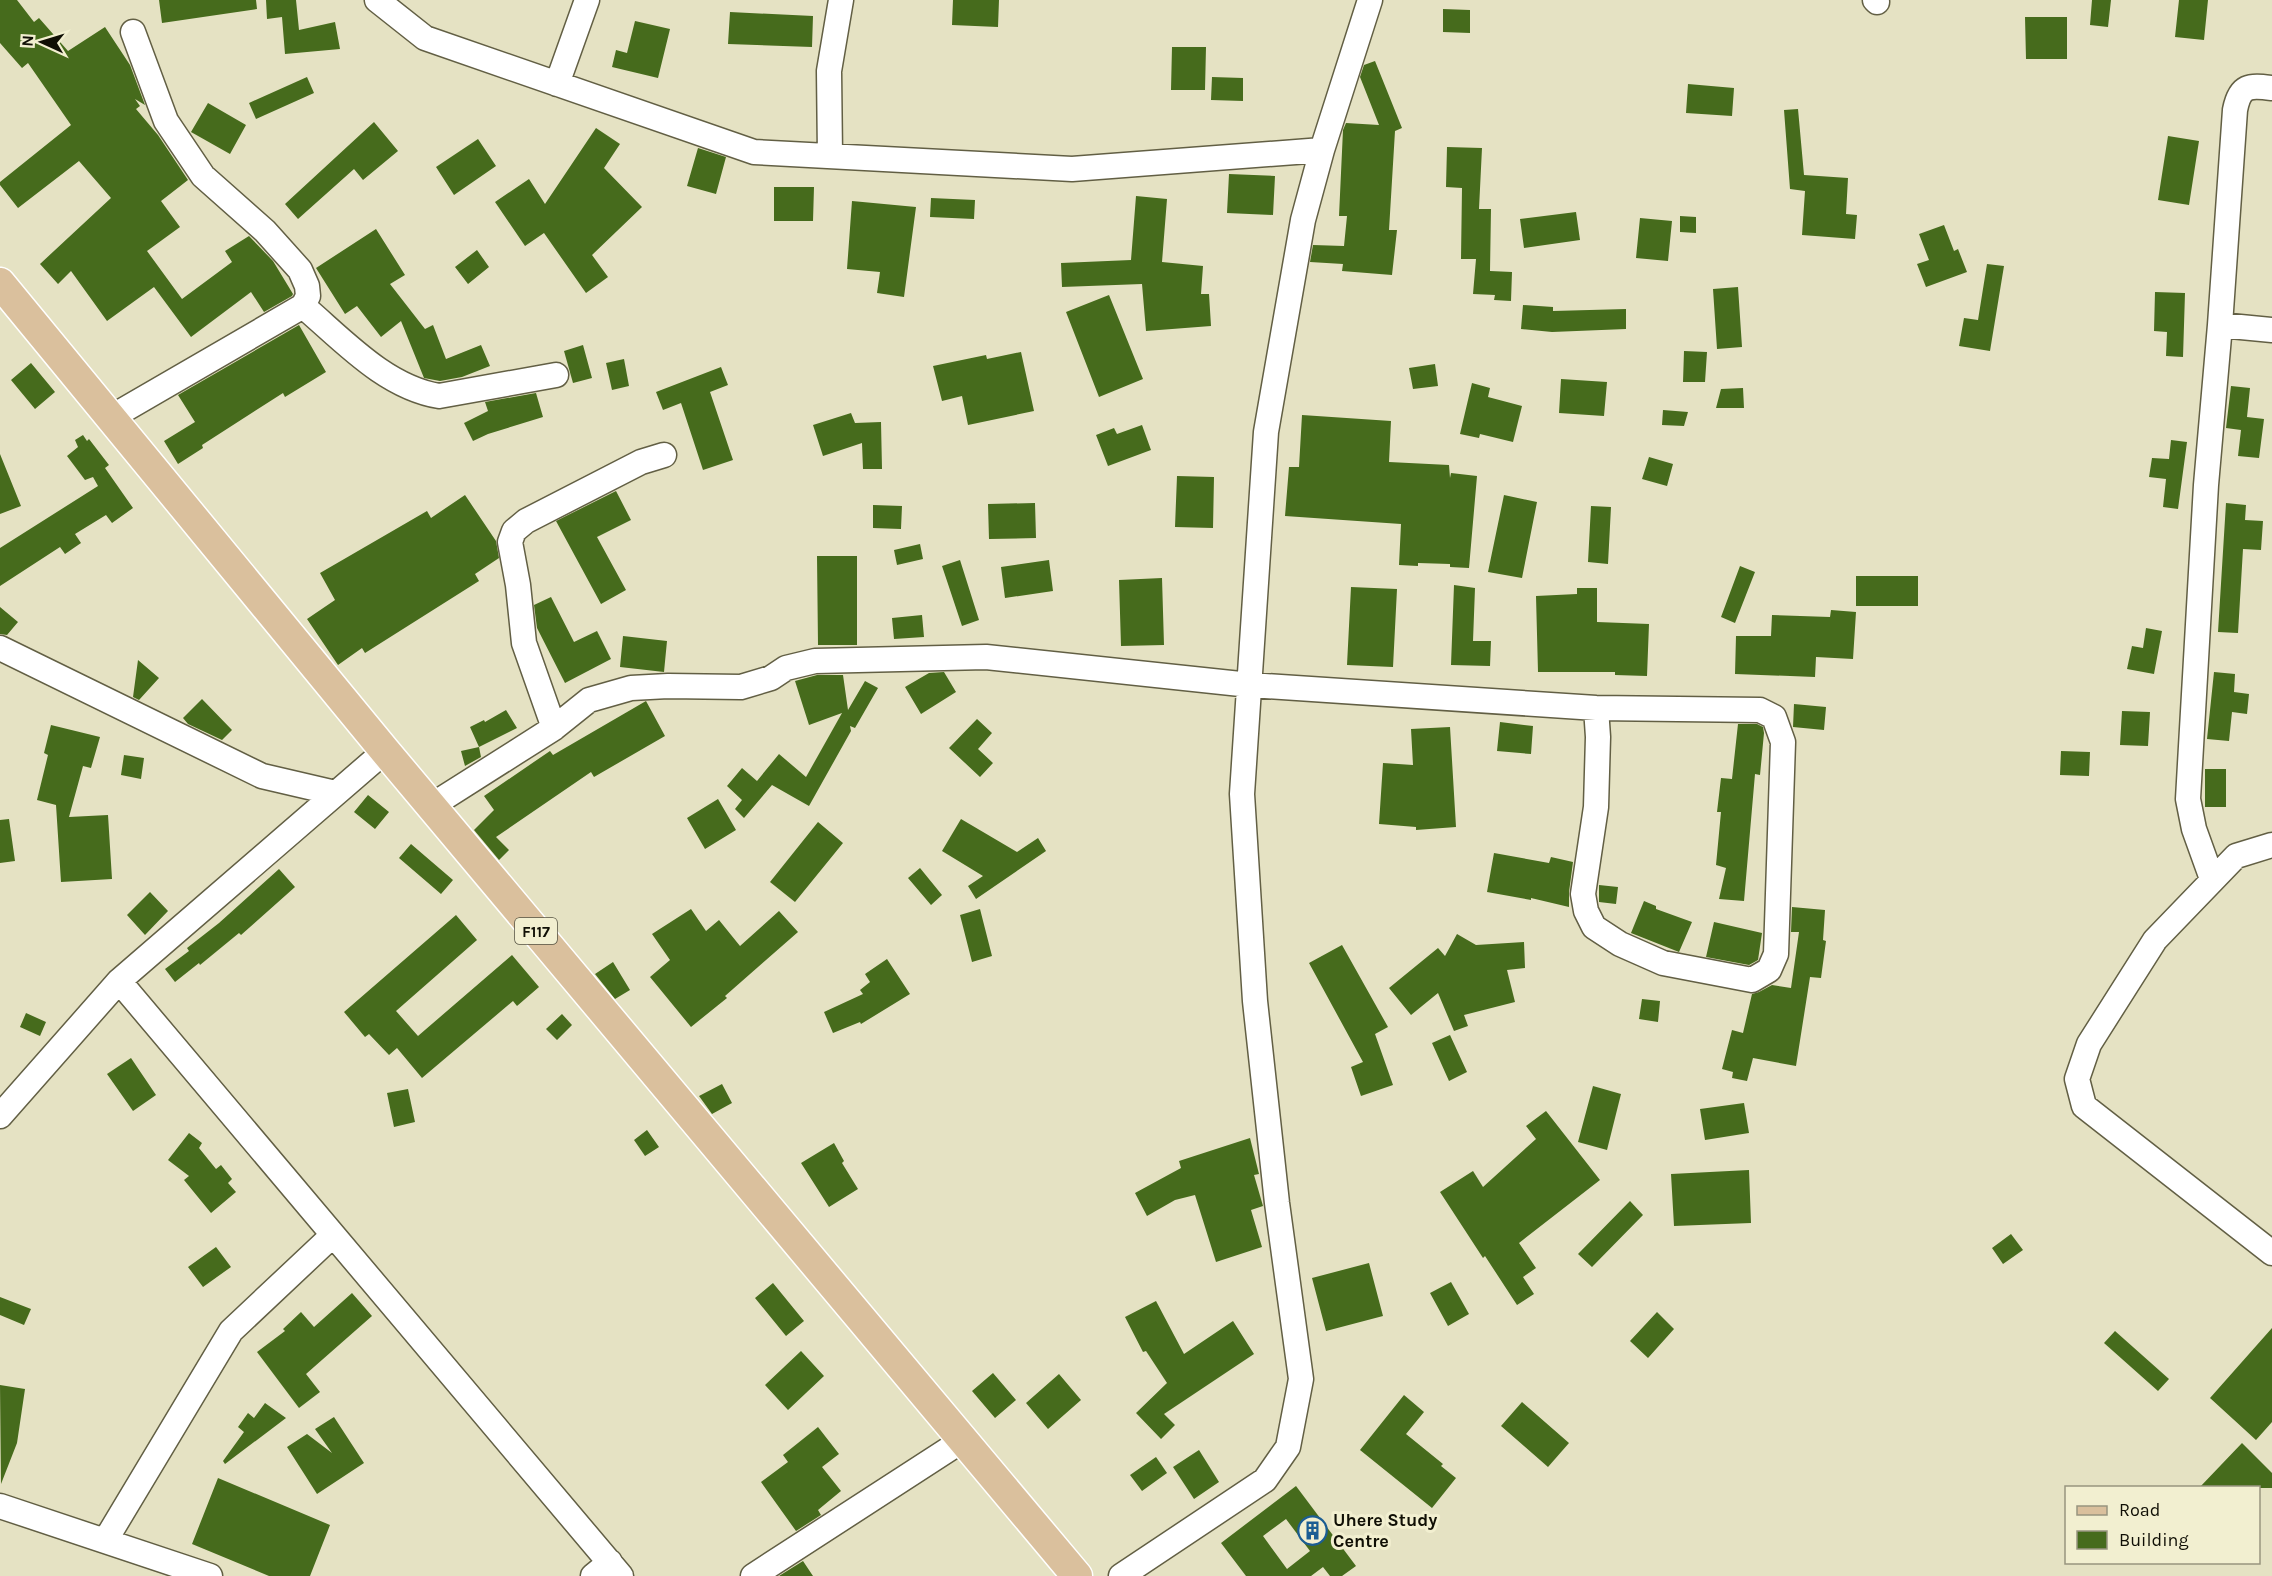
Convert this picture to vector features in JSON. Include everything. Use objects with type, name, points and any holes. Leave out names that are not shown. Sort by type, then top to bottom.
[{"type":"main road","name":"F117","points":[[0,283],[385,751],[1077,1576]]},
{"type":"street","points":[[377,0],[425,38],[754,152],[1072,169],[1322,150]]},
{"type":"street","points":[[558,84],[587,0]]},
{"type":"street","points":[[830,156],[829,71],[841,0]]},
{"type":"street","points":[[1121,1576],[1265,1480],[1288,1447],[1301,1379],[1277,1203],[1255,1001],[1242,794],[1266,432],[1303,220],[1322,150],[1370,0]]},
{"type":"street","points":[[110,417],[303,306],[308,296],[307,286],[300,270],[265,231],[203,176],[166,121],[133,32]]},
{"type":"street","points":[[2212,879],[2194,829],[2188,799],[2206,485],[2235,110],[2237,98],[2245,89],[2253,85],[2272,88]]},
{"type":"street","points":[[303,306],[361,356],[401,385],[426,394],[439,396],[556,375]]},
{"type":"street","points":[[2220,325],[2272,330]]},
{"type":"street","points":[[554,728],[524,643],[518,585],[510,542],[514,531],[526,521],[641,462],[664,455]]},
{"type":"street","points":[[0,648],[262,776],[335,793]]},
{"type":"street","points":[[431,806],[554,728],[589,700],[631,688],[741,687],[771,678],[786,668],[815,661],[986,657],[1250,685],[1596,708],[1760,710],[1774,717],[1783,742],[1776,954],[1769,970],[1752,980],[1663,963],[1620,944],[1594,927],[1586,911],[1583,894],[1596,807],[1596,708]]},
{"type":"street","points":[[1,1113],[119,981],[385,751]]},
{"type":"street","points":[[2272,845],[2236,856],[2155,940],[2089,1044],[2078,1079],[2084,1106],[2272,1253]]},
{"type":"street","points":[[119,981],[333,1234],[608,1571]]},
{"type":"street","points":[[105,1541],[231,1331],[333,1234]]},
{"type":"street","points":[[753,1576],[963,1440]]},
{"type":"street","points":[[0,1506],[210,1576]]},
{"type":"building","points":[[0,0],[17,0],[34,22],[39,18],[68,51],[105,27],[130,65],[145,105],[135,99],[140,106],[136,109],[158,135],[188,180],[161,201],[180,227],[147,251],[182,299],[232,262],[225,251],[249,236],[273,261],[293,294],[292,296],[264,312],[251,292],[191,337],[154,287],[107,321],[71,271],[58,284],[40,264],[111,198],[79,161],[18,208],[0,185],[0,182],[71,125],[28,63],[22,68],[0,43]]},
{"type":"building","points":[[159,0],[256,0],[257,9],[162,23]]},
{"type":"building","points":[[266,0],[296,0],[299,30],[335,22],[340,49],[285,54],[282,17],[267,19]]},
{"type":"building","points":[[953,0],[999,0],[998,27],[952,25]]},
{"type":"building","points":[[2092,0],[2111,0],[2108,27],[2090,25]]},
{"type":"building","points":[[2179,0],[2208,0],[2204,40],[2175,37]]},
{"type":"building","points":[[1443,9],[1470,10],[1470,33],[1443,32]]},
{"type":"building","points":[[730,12],[813,16],[812,47],[728,44]]},
{"type":"building","points":[[2025,17],[2067,17],[2067,59],[2026,59]]},
{"type":"building","points":[[635,21],[670,29],[658,78],[612,67],[616,50],[627,53]]},
{"type":"building","points":[[1172,47],[1206,47],[1205,90],[1171,90]]},
{"type":"building","points":[[1375,61],[1402,128],[1395,131],[1389,230],[1397,230],[1392,275],[1342,271],[1343,264],[1310,262],[1313,245],[1344,246],[1347,216],[1339,216],[1343,130],[1346,123],[1379,125],[1360,77],[1364,65]]},
{"type":"building","points":[[307,77],[314,93],[256,119],[249,103]]},
{"type":"building","points":[[1212,77],[1243,78],[1243,101],[1211,100]]},
{"type":"building","points":[[1688,84],[1734,88],[1732,116],[1686,113]]},
{"type":"building","points":[[208,103],[246,125],[230,154],[191,132]]},
{"type":"building","points":[[1798,109],[1804,175],[1848,178],[1846,214],[1857,215],[1855,239],[1802,235],[1805,191],[1790,189],[1784,110]]},
{"type":"building","points":[[374,122],[398,151],[363,180],[354,169],[298,219],[285,204]]},
{"type":"building","points":[[596,128],[620,144],[604,168],[642,207],[592,255],[608,277],[586,293],[544,233],[525,246],[495,202],[529,179],[545,204]]},
{"type":"building","points":[[2168,136],[2199,141],[2189,205],[2158,200]]},
{"type":"building","points":[[478,139],[496,166],[454,195],[436,167]]},
{"type":"building","points":[[1447,147],[1482,148],[1479,209],[1491,209],[1490,271],[1512,272],[1511,301],[1494,300],[1495,295],[1473,294],[1476,259],[1461,259],[1462,188],[1446,187]]},
{"type":"building","points":[[698,148],[726,157],[716,194],[687,186]]},
{"type":"building","points":[[1229,174],[1275,176],[1273,215],[1227,213]]},
{"type":"building","points":[[774,187],[814,187],[813,221],[774,221]]},
{"type":"building","points":[[1136,196],[1167,199],[1162,262],[1203,266],[1201,294],[1209,294],[1211,326],[1146,331],[1142,284],[1062,287],[1061,263],[1131,260]]},
{"type":"building","points":[[931,198],[975,200],[974,219],[930,217]]},
{"type":"building","points":[[852,201],[916,207],[904,297],[877,293],[880,272],[847,269]]},
{"type":"building","points":[[1576,212],[1580,240],[1524,248],[1520,219]]},
{"type":"building","points":[[1680,216],[1696,217],[1696,233],[1680,232]]},
{"type":"building","points":[[1640,218],[1672,221],[1668,261],[1636,258]]},
{"type":"building","points":[[1944,225],[1954,251],[1958,249],[1967,272],[1926,287],[1917,264],[1929,260],[1919,234]]},
{"type":"building","points":[[376,229],[405,275],[390,284],[425,329],[433,325],[446,359],[481,345],[490,366],[462,377],[440,381],[424,378],[401,321],[381,337],[357,306],[345,314],[316,268]]},
{"type":"building","points":[[477,250],[489,267],[468,284],[455,267]]},
{"type":"building","points":[[1987,264],[2004,266],[1990,351],[1959,346],[1964,318],[1978,320]]},
{"type":"building","points":[[1738,287],[1742,347],[1717,349],[1713,289]]},
{"type":"building","points":[[2155,292],[2185,293],[2183,357],[2166,356],[2167,332],[2154,331]]},
{"type":"building","points":[[1109,295],[1143,379],[1099,397],[1066,312]]},
{"type":"building","points":[[1523,305],[1553,307],[1553,311],[1626,309],[1626,329],[1552,332],[1521,329]]},
{"type":"building","points":[[299,325],[326,372],[285,397],[283,393],[202,445],[203,448],[178,464],[164,441],[195,422],[178,395]]},
{"type":"building","points":[[583,345],[592,378],[573,383],[564,351]]},
{"type":"building","points":[[1684,351],[1707,352],[1705,382],[1683,382]]},
{"type":"building","points":[[1021,352],[1034,411],[968,425],[962,396],[942,401],[933,366],[986,355],[987,359]]},
{"type":"building","points":[[624,359],[629,386],[612,390],[606,363]]},
{"type":"building","points":[[31,363],[55,392],[35,409],[11,380]]},
{"type":"building","points":[[1435,364],[1438,386],[1413,389],[1409,368]]},
{"type":"building","points":[[721,367],[728,385],[710,392],[733,460],[703,470],[681,403],[663,410],[656,392]]},
{"type":"building","points":[[1561,379],[1607,382],[1604,416],[1559,413]]},
{"type":"building","points":[[1472,383],[1490,388],[1488,397],[1522,406],[1513,442],[1480,434],[1479,438],[1460,434]]},
{"type":"building","points":[[2231,386],[2250,388],[2247,417],[2264,419],[2259,458],[2238,456],[2241,430],[2226,428]]},
{"type":"building","points":[[1743,388],[1744,408],[1716,408],[1721,389]]},
{"type":"building","points":[[536,393],[543,417],[473,441],[464,423],[488,411],[485,402]]},
{"type":"building","points":[[1663,410],[1688,412],[1684,426],[1662,425]]},
{"type":"building","points":[[851,413],[855,423],[881,422],[882,469],[863,469],[862,443],[823,456],[813,425]]},
{"type":"building","points":[[1302,415],[1391,421],[1389,462],[1449,465],[1450,478],[1451,473],[1477,476],[1469,568],[1450,567],[1450,564],[1399,565],[1401,524],[1285,516],[1289,467],[1299,467]]},
{"type":"building","points":[[1142,425],[1151,450],[1108,466],[1096,435],[1114,428],[1117,434]]},
{"type":"building","points":[[83,435],[87,441],[89,439],[109,465],[105,468],[133,508],[112,523],[106,515],[75,534],[81,543],[65,554],[60,547],[0,586],[0,548],[98,486],[93,477],[85,480],[67,456],[78,447],[75,440]]},
{"type":"building","points":[[2171,440],[2187,442],[2178,509],[2163,507],[2166,479],[2149,477],[2152,458],[2169,459]]},
{"type":"building","points":[[0,454],[21,506],[0,514]]},
{"type":"building","points":[[1649,457],[1673,464],[1667,486],[1642,479]]},
{"type":"building","points":[[1177,476],[1214,477],[1213,528],[1175,527]]},
{"type":"building","points":[[616,491],[631,520],[597,537],[626,590],[601,604],[556,521]]},
{"type":"building","points":[[465,495],[496,541],[499,558],[475,574],[479,581],[365,653],[362,648],[338,665],[307,619],[335,600],[320,573],[427,511],[431,518]]},
{"type":"building","points":[[1504,495],[1537,502],[1522,578],[1488,572]]},
{"type":"building","points":[[1035,503],[1036,538],[989,539],[988,504]]},
{"type":"building","points":[[2226,503],[2246,505],[2245,520],[2263,521],[2261,550],[2243,549],[2238,633],[2218,632]]},
{"type":"building","points":[[873,505],[902,506],[901,529],[873,528]]},
{"type":"building","points":[[1591,506],[1611,507],[1608,564],[1588,562]]},
{"type":"building","points":[[920,544],[923,559],[897,565],[894,550]]},
{"type":"building","points":[[817,556],[857,556],[857,645],[818,645]]},
{"type":"building","points":[[960,560],[979,620],[962,626],[942,566]]},
{"type":"building","points":[[1049,560],[1053,591],[1005,598],[1001,567]]},
{"type":"building","points":[[1740,566],[1755,572],[1735,623],[1721,617]]},
{"type":"building","points":[[1856,576],[1918,576],[1918,606],[1856,606]]},
{"type":"building","points":[[1162,578],[1164,645],[1121,646],[1119,580]]},
{"type":"building","points":[[1454,585],[1475,588],[1473,641],[1491,641],[1490,666],[1451,665]]},
{"type":"building","points":[[1351,587],[1397,589],[1393,667],[1347,665]]},
{"type":"building","points":[[1577,588],[1597,588],[1597,622],[1649,624],[1647,676],[1615,675],[1615,672],[1538,672],[1536,596],[1577,594]]},
{"type":"building","points":[[551,597],[574,642],[597,631],[611,659],[565,683],[537,628],[534,605]]},
{"type":"building","points":[[0,607],[18,622],[7,635],[0,634]]},
{"type":"building","points":[[1831,610],[1856,612],[1853,659],[1816,657],[1815,677],[1735,674],[1736,636],[1771,636],[1772,615],[1830,617]]},
{"type":"building","points":[[922,615],[924,637],[894,639],[892,618]]},
{"type":"building","points":[[2146,628],[2162,631],[2154,674],[2127,669],[2132,646],[2143,648]]},
{"type":"building","points":[[623,636],[667,641],[664,672],[620,667]]},
{"type":"building","points":[[138,660],[159,678],[139,700],[133,697]]},
{"type":"building","points":[[944,672],[956,692],[921,714],[905,687],[929,673]]},
{"type":"building","points":[[2214,672],[2235,674],[2234,692],[2249,694],[2247,714],[2232,712],[2229,741],[2207,739]]},
{"type":"building","points":[[817,675],[843,675],[848,710],[865,681],[878,688],[855,728],[850,726],[851,731],[809,806],[772,785],[744,818],[735,809],[742,800],[727,786],[742,768],[757,781],[779,754],[806,777],[842,713],[809,725],[795,681]]},
{"type":"building","points":[[202,699],[232,730],[222,740],[188,724],[183,718]]},
{"type":"building","points":[[646,701],[665,736],[594,777],[591,772],[496,837],[509,850],[499,860],[474,830],[494,810],[484,796],[550,751],[553,755]]},
{"type":"building","points":[[1794,704],[1826,707],[1824,730],[1793,727]]},
{"type":"building","points":[[506,710],[517,728],[479,747],[470,727],[484,720],[485,722]]},
{"type":"building","points":[[2122,711],[2150,712],[2148,746],[2120,745]]},
{"type":"building","points":[[977,719],[992,733],[978,749],[993,763],[980,777],[949,748]]},
{"type":"building","points":[[1500,722],[1533,726],[1531,754],[1497,751]]},
{"type":"building","points":[[1738,724],[1757,724],[1763,727],[1764,733],[1760,775],[1755,774],[1744,901],[1719,899],[1726,868],[1716,865],[1721,812],[1717,812],[1721,778],[1732,779]]},
{"type":"building","points":[[51,725],[100,737],[91,768],[83,766],[69,817],[108,815],[112,879],[61,882],[56,805],[37,800],[48,755],[44,753]]},
{"type":"building","points":[[1450,727],[1456,827],[1416,830],[1416,827],[1379,824],[1383,763],[1413,765],[1411,729]]},
{"type":"building","points":[[479,747],[481,757],[465,766],[461,751]]},
{"type":"building","points":[[2061,751],[2090,752],[2089,776],[2060,775]]},
{"type":"building","points":[[124,755],[144,758],[141,779],[121,775]]},
{"type":"building","points":[[2205,769],[2226,769],[2226,807],[2205,807]]},
{"type":"building","points":[[368,795],[389,812],[375,829],[354,812]]},
{"type":"building","points":[[718,799],[736,830],[705,849],[687,818]]},
{"type":"building","points":[[9,819],[15,861],[0,863],[0,820]]},
{"type":"building","points":[[961,819],[1017,852],[1038,838],[1046,851],[976,899],[968,886],[983,876],[942,851]]},
{"type":"building","points":[[818,822],[843,843],[795,902],[770,882]]},
{"type":"building","points":[[411,844],[453,880],[441,894],[399,858]]},
{"type":"building","points":[[1494,853],[1549,863],[1551,857],[1573,862],[1569,907],[1531,898],[1531,900],[1487,892]]},
{"type":"building","points":[[920,868],[942,895],[931,905],[908,878]]},
{"type":"building","points":[[279,869],[295,887],[241,935],[239,933],[175,982],[165,969],[189,951],[187,948],[219,923]]},
{"type":"building","points":[[1599,885],[1618,887],[1616,904],[1599,902]]},
{"type":"building","points":[[150,892],[168,911],[145,935],[127,915]]},
{"type":"building","points":[[1644,901],[1656,906],[1656,909],[1692,922],[1679,952],[1631,933]]},
{"type":"building","points":[[1792,907],[1825,910],[1823,940],[1826,941],[1821,978],[1810,977],[1796,1066],[1753,1058],[1747,1081],[1732,1078],[1733,1072],[1722,1069],[1732,1030],[1743,1033],[1752,994],[1772,985],[1791,988],[1799,932],[1791,932]]},
{"type":"building","points":[[691,909],[706,931],[719,920],[740,946],[779,911],[798,932],[725,996],[727,998],[691,1027],[650,977],[670,960],[652,934]]},
{"type":"building","points":[[980,909],[992,956],[972,962],[960,915]]},
{"type":"building","points":[[456,915],[477,940],[396,1011],[418,1036],[512,955],[539,987],[517,1006],[513,1001],[422,1078],[397,1048],[389,1055],[369,1034],[365,1037],[344,1012]]},
{"type":"building","points":[[1714,922],[1762,933],[1758,960],[1749,965],[1706,957]]},
{"type":"building","points":[[1457,934],[1476,945],[1524,942],[1525,968],[1507,970],[1515,1002],[1464,1015],[1468,1026],[1454,1031],[1438,993],[1411,1015],[1389,988],[1438,948],[1445,956]]},
{"type":"building","points":[[1342,945],[1388,1027],[1375,1034],[1393,1085],[1361,1096],[1351,1067],[1363,1062],[1309,963]]},
{"type":"building","points":[[887,959],[910,994],[861,1024],[860,1022],[833,1033],[824,1012],[863,994],[860,990],[870,982],[865,974]]},
{"type":"building","points":[[613,962],[630,990],[615,999],[595,974]]},
{"type":"building","points":[[1642,999],[1660,1001],[1658,1022],[1639,1019]]},
{"type":"building","points":[[26,1013],[46,1022],[40,1036],[20,1027]]},
{"type":"building","points":[[562,1014],[572,1025],[557,1040],[546,1029]]},
{"type":"building","points":[[1450,1035],[1467,1072],[1449,1081],[1432,1043]]},
{"type":"building","points":[[131,1058],[156,1095],[133,1111],[107,1074]]},
{"type":"building","points":[[722,1084],[732,1103],[712,1114],[699,1096]]},
{"type":"building","points":[[1593,1086],[1621,1094],[1607,1150],[1578,1142]]},
{"type":"building","points":[[408,1089],[415,1122],[394,1127],[387,1093]]},
{"type":"building","points":[[1744,1103],[1749,1133],[1705,1140],[1700,1109]]},
{"type":"building","points":[[1546,1111],[1600,1180],[1519,1243],[1536,1268],[1523,1277],[1534,1294],[1517,1305],[1440,1192],[1473,1171],[1483,1187],[1536,1139],[1526,1126]]},
{"type":"building","points":[[647,1130],[659,1147],[645,1156],[634,1140]]},
{"type":"building","points":[[189,1133],[202,1143],[199,1148],[216,1169],[221,1165],[232,1179],[228,1183],[236,1192],[211,1213],[184,1180],[189,1176],[168,1160]]},
{"type":"building","points":[[1250,1138],[1259,1174],[1254,1175],[1263,1206],[1251,1210],[1262,1247],[1216,1262],[1195,1195],[1175,1200],[1147,1216],[1135,1193],[1181,1168],[1179,1161]]},
{"type":"building","points":[[834,1143],[844,1161],[842,1163],[858,1189],[829,1207],[801,1163]]},
{"type":"building","points":[[1749,1170],[1751,1223],[1674,1226],[1671,1174]]},
{"type":"building","points":[[1630,1201],[1643,1215],[1592,1267],[1578,1254]]},
{"type":"building","points":[[2011,1234],[2023,1250],[2003,1264],[1992,1248]]},
{"type":"building","points":[[216,1247],[231,1267],[203,1287],[188,1267]]},
{"type":"building","points":[[1369,1263],[1383,1316],[1326,1331],[1312,1278]]},
{"type":"building","points":[[1451,1282],[1469,1314],[1448,1326],[1430,1293]]},
{"type":"building","points":[[773,1283],[804,1321],[786,1336],[755,1298]]},
{"type":"building","points":[[352,1293],[372,1316],[306,1374],[320,1392],[299,1408],[257,1352],[285,1331],[283,1329],[301,1312],[314,1327]]},
{"type":"building","points":[[0,1297],[31,1309],[24,1325],[0,1315]]},
{"type":"building","points":[[1156,1301],[1184,1354],[1233,1321],[1254,1354],[1164,1414],[1175,1425],[1161,1439],[1136,1413],[1167,1383],[1146,1351],[1143,1352],[1125,1317]]},
{"type":"building","points":[[1657,1312],[1674,1329],[1648,1358],[1630,1341]]},
{"type":"building","points":[[2272,1328],[2272,1422],[2256,1440],[2210,1398]]},
{"type":"building","points":[[2115,1331],[2169,1379],[2158,1391],[2104,1343]]},
{"type":"building","points":[[801,1351],[824,1376],[788,1410],[765,1385]]},
{"type":"building","points":[[993,1373],[1016,1400],[995,1418],[972,1391]]},
{"type":"building","points":[[1059,1374],[1081,1400],[1048,1429],[1026,1403]]},
{"type":"building","points":[[0,1385],[25,1389],[17,1443],[1,1484]]},
{"type":"building","points":[[1404,1395],[1424,1412],[1406,1434],[1443,1464],[1441,1466],[1456,1478],[1432,1508],[1360,1450]]},
{"type":"building","points":[[1522,1402],[1569,1443],[1548,1467],[1501,1426]]},
{"type":"building","points":[[265,1403],[286,1418],[225,1464],[223,1461],[244,1432],[238,1427],[248,1413],[254,1418]]},
{"type":"building","points":[[334,1417],[364,1463],[317,1494],[287,1447],[307,1434],[332,1453],[315,1429]]},
{"type":"building","points":[[818,1427],[839,1454],[822,1467],[841,1491],[818,1510],[821,1515],[796,1531],[761,1482],[788,1462],[783,1455]]},
{"type":"building","points":[[2242,1443],[2272,1473],[2272,1488],[2201,1486]]},
{"type":"building","points":[[1199,1450],[1219,1482],[1194,1499],[1173,1467]]},
{"type":"building","points":[[1156,1457],[1167,1473],[1142,1491],[1130,1475]]},
{"type":"building","points":[[218,1478],[330,1525],[310,1576],[269,1576],[192,1544]]},
{"type":"building","name":"Uhere Study Centre","points":[[1296,1486],[1356,1566],[1342,1576],[1330,1576],[1323,1567],[1311,1576],[1246,1576],[1221,1543]],"holes":[[[1286,1519],[1310,1551],[1287,1569],[1263,1536]]]},
{"type":"building","points":[[803,1561],[813,1576],[779,1576]]},
{"type":"place","name":"Uhere Study Centre","points":[[1312,1530]]}]
